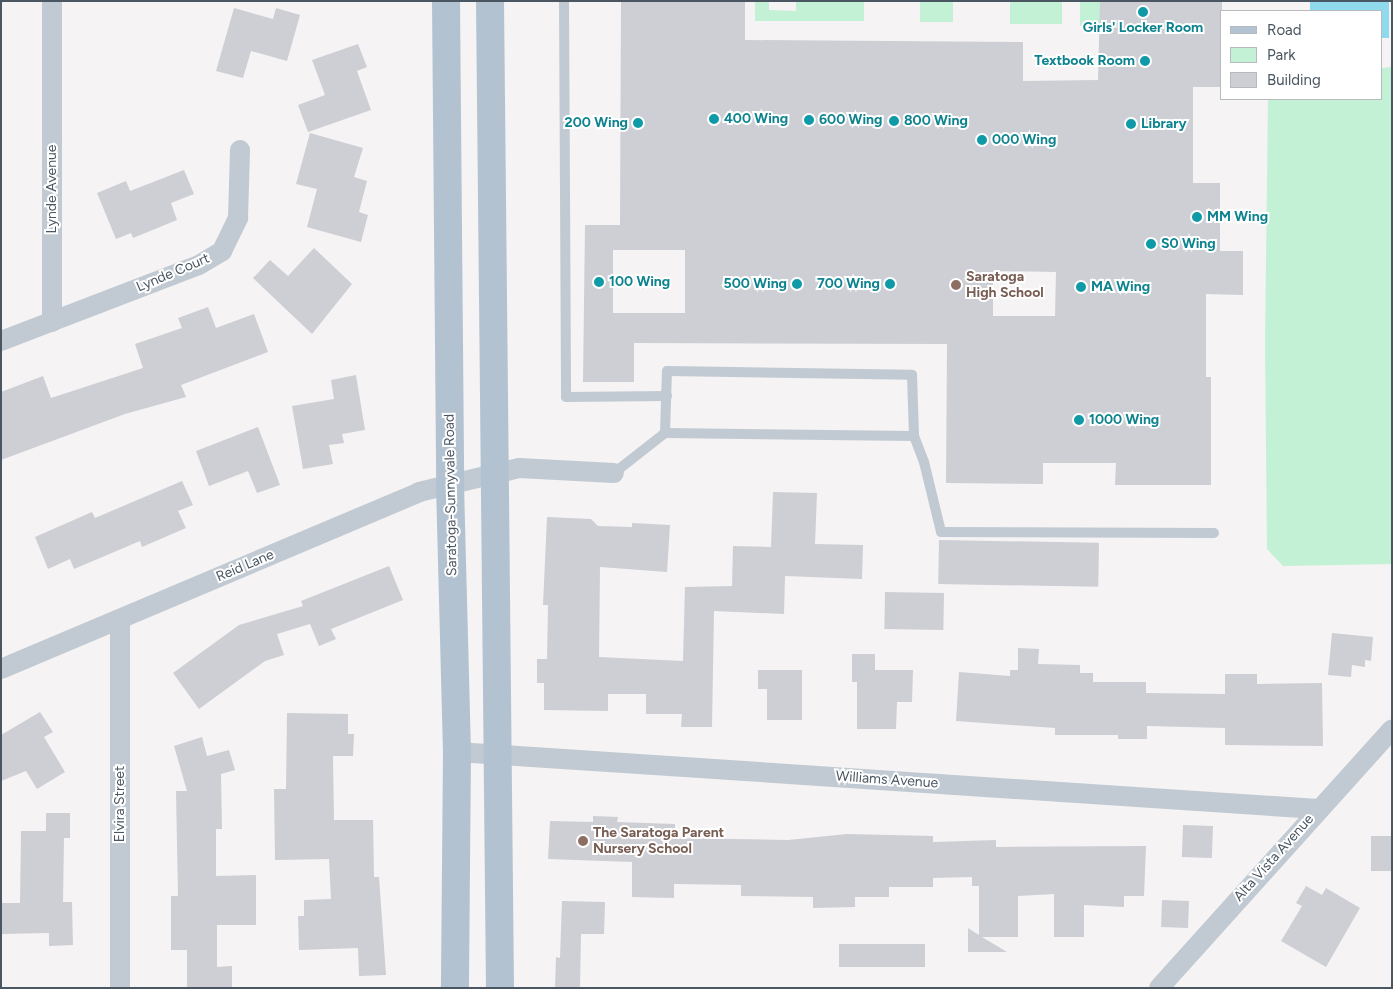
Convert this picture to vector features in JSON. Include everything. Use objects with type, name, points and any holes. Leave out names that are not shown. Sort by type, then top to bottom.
[{"type":"main road","name":"Saratoga-Sunnyvale Road","points":[[446,1],[450,485],[457,752],[455,988]]},
{"type":"main road","points":[[490,1],[493,475],[500,755],[500,988]]},
{"type":"street","name":"Lynde Avenue","points":[[52,1],[52,322]]},
{"type":"street","name":"Lynde Court","points":[[52,322],[198,265],[222,251],[238,218],[240,150]]},
{"type":"street","points":[[1,341],[52,322]]},
{"type":"street","name":"Reid Lane","points":[[1,670],[419,492],[528,467],[614,472]]},
{"type":"street","name":"Elvira Street","points":[[120,619],[120,988]]},
{"type":"street","name":"Alta Vista Avenue","points":[[1159,988],[1318,809],[1392,729]]},
{"type":"street","name":"Williams Avenue","points":[[457,752],[1318,809]]},
{"type":"lane","points":[[564,1],[566,397],[667,396]]},
{"type":"lane","points":[[665,434],[667,371],[912,375],[914,436],[924,462],[940,532],[1214,533]]},
{"type":"lane","points":[[614,472],[665,434],[914,436]]},
{"type":"green space","points":[[755,1],[769,1],[769,10],[796,11],[796,1],[864,1],[864,21],[755,21]]},
{"type":"green space","points":[[920,1],[953,1],[953,22],[920,22]]},
{"type":"green space","points":[[1010,1],[1062,1],[1062,24],[1010,24]]},
{"type":"green space","points":[[1080,1],[1100,1],[1184,26],[1080,26]]},
{"type":"green space","points":[[1392,67],[1392,564],[1283,566],[1267,549],[1265,344],[1268,100],[1383,100],[1383,68]]},
{"type":"water","points":[[1310,1],[1389,1],[1389,38],[1383,38],[1383,10],[1310,10]]},
{"type":"building","points":[[621,1],[745,1],[745,40],[1023,42],[1023,81],[1098,80],[1100,1],[1222,1],[1222,10],[1220,10],[1220,87],[1193,87],[1193,183],[1220,183],[1220,251],[1243,251],[1243,295],[1206,294],[1206,377],[1211,377],[1211,485],[1115,485],[1116,463],[1043,463],[1043,484],[946,483],[947,344],[634,343],[634,382],[583,382],[585,225],[620,225]],"holes":[[[613,250],[685,250],[685,313],[613,313]],[[993,271],[1056,272],[1055,316],[993,316]]]},
{"type":"building","points":[[234,8],[273,19],[276,8],[300,15],[287,61],[251,51],[243,78],[216,71]]},
{"type":"building","points":[[358,44],[367,67],[357,71],[371,110],[308,132],[298,105],[325,95],[312,60]]},
{"type":"building","points":[[310,133],[363,148],[354,177],[367,181],[359,212],[368,215],[361,242],[307,227],[317,189],[296,184]]},
{"type":"building","points":[[184,170],[194,194],[171,203],[177,220],[133,238],[131,233],[116,239],[97,193],[126,181],[130,191]]},
{"type":"building","points":[[314,248],[352,284],[312,334],[253,278],[270,260],[288,276]]},
{"type":"building","points":[[208,307],[216,328],[254,314],[268,352],[181,385],[186,397],[125,414],[1,460],[1,392],[43,376],[51,398],[143,368],[135,344],[182,328],[178,318]]},
{"type":"building","points":[[356,375],[365,430],[342,434],[344,443],[329,445],[333,464],[303,469],[292,406],[334,399],[331,380]]},
{"type":"building","points":[[258,427],[280,485],[257,493],[248,471],[209,486],[196,451]]},
{"type":"building","points":[[182,481],[193,505],[178,511],[186,528],[142,547],[140,541],[74,569],[70,559],[48,569],[35,537],[92,512],[95,518]]},
{"type":"building","points":[[773,492],[817,493],[815,544],[863,545],[862,579],[785,576],[784,614],[714,611],[712,727],[681,727],[682,714],[646,714],[646,694],[608,694],[608,711],[544,710],[544,683],[537,683],[537,659],[547,659],[548,605],[543,605],[547,517],[591,519],[598,526],[632,527],[632,523],[670,525],[667,572],[600,567],[599,657],[683,661],[685,587],[732,586],[733,546],[771,547]]},
{"type":"building","points":[[939,540],[1099,543],[1098,587],[938,584]]},
{"type":"building","points":[[389,566],[403,600],[331,629],[336,639],[319,646],[310,624],[277,634],[284,655],[265,661],[199,709],[173,673],[239,625],[303,606],[301,601]]},
{"type":"building","points":[[885,592],[944,593],[943,630],[884,629]]},
{"type":"building","points":[[1332,633],[1373,637],[1371,661],[1365,660],[1365,667],[1352,665],[1351,677],[1328,675]]},
{"type":"building","points":[[1018,648],[1039,649],[1038,664],[1080,665],[1080,673],[1093,673],[1093,682],[1146,682],[1146,693],[1225,694],[1225,674],[1257,674],[1257,684],[1322,683],[1323,746],[1225,745],[1225,728],[1147,726],[1147,739],[1118,739],[1118,735],[1055,735],[1055,728],[956,721],[959,672],[1010,676],[1010,670],[1018,670]]},
{"type":"building","points":[[852,654],[875,654],[875,670],[913,670],[912,702],[897,702],[896,729],[857,729],[857,682],[852,682]]},
{"type":"building","points":[[758,670],[802,670],[802,720],[767,720],[767,689],[758,689]]},
{"type":"building","points":[[40,712],[53,732],[44,737],[65,772],[37,789],[26,771],[1,781],[1,735]]},
{"type":"building","points":[[287,713],[348,714],[348,734],[354,734],[353,756],[333,756],[334,820],[373,820],[374,877],[379,877],[386,975],[359,976],[358,948],[299,950],[298,916],[304,916],[304,900],[331,899],[329,859],[275,860],[274,789],[286,789]]},
{"type":"building","points":[[202,737],[207,756],[229,750],[235,770],[221,774],[222,829],[216,829],[216,876],[256,875],[256,925],[217,925],[217,967],[232,966],[232,988],[187,988],[187,950],[171,950],[171,896],[178,896],[176,791],[187,791],[174,746]]},
{"type":"building","points":[[46,813],[70,813],[70,838],[64,838],[63,902],[72,902],[73,945],[49,946],[49,933],[2,934],[2,903],[20,903],[21,831],[46,831]]},
{"type":"building","points":[[593,816],[618,817],[617,822],[675,824],[675,838],[788,840],[847,834],[933,836],[933,842],[996,840],[996,847],[1146,846],[1144,896],[1124,896],[1124,907],[1084,905],[1084,937],[1054,937],[1054,894],[1018,896],[1018,937],[982,937],[1007,952],[968,952],[968,928],[979,935],[979,886],[972,886],[972,877],[933,878],[933,887],[889,887],[889,897],[855,897],[855,907],[813,908],[813,897],[741,896],[741,885],[674,884],[674,898],[632,897],[632,862],[548,859],[550,821],[593,822]]},
{"type":"building","points":[[1183,825],[1213,826],[1212,858],[1182,857]]},
{"type":"building","points":[[1371,836],[1392,836],[1392,871],[1371,871]]},
{"type":"building","points":[[1306,886],[1322,895],[1326,888],[1360,908],[1326,967],[1281,941],[1302,906],[1296,903]]},
{"type":"building","points":[[1162,900],[1189,901],[1188,928],[1161,927]]},
{"type":"building","points":[[562,901],[605,902],[604,934],[581,934],[580,988],[555,988],[556,957],[560,958]]},
{"type":"building","points":[[839,944],[925,944],[925,967],[839,967]]},
{"type":"place","name":"Girls' Locker Room","points":[[1143,12]]},
{"type":"place","name":"Textbook Room","points":[[1145,61]]},
{"type":"place","name":"400 Wing","points":[[714,119]]},
{"type":"place","name":"600 Wing","points":[[809,120]]},
{"type":"place","name":"800 Wing","points":[[894,121]]},
{"type":"place","name":"200 Wing","points":[[638,123]]},
{"type":"place","name":"Library","points":[[1131,124]]},
{"type":"place","name":"000 Wing","points":[[982,140]]},
{"type":"place","name":"MM Wing","points":[[1197,217]]},
{"type":"place","name":"S0 Wing","points":[[1151,244]]},
{"type":"place","name":"100 Wing","points":[[599,282]]},
{"type":"place","name":"500 Wing","points":[[797,284]]},
{"type":"place","name":"700 Wing","points":[[890,284]]},
{"type":"place","name":"Saratoga High School","points":[[956,285]]},
{"type":"place","name":"MA Wing","points":[[1081,287]]},
{"type":"place","name":"1000 Wing","points":[[1079,420]]},
{"type":"place","name":"The Saratoga Parent Nursery School","points":[[583,841]]}]
